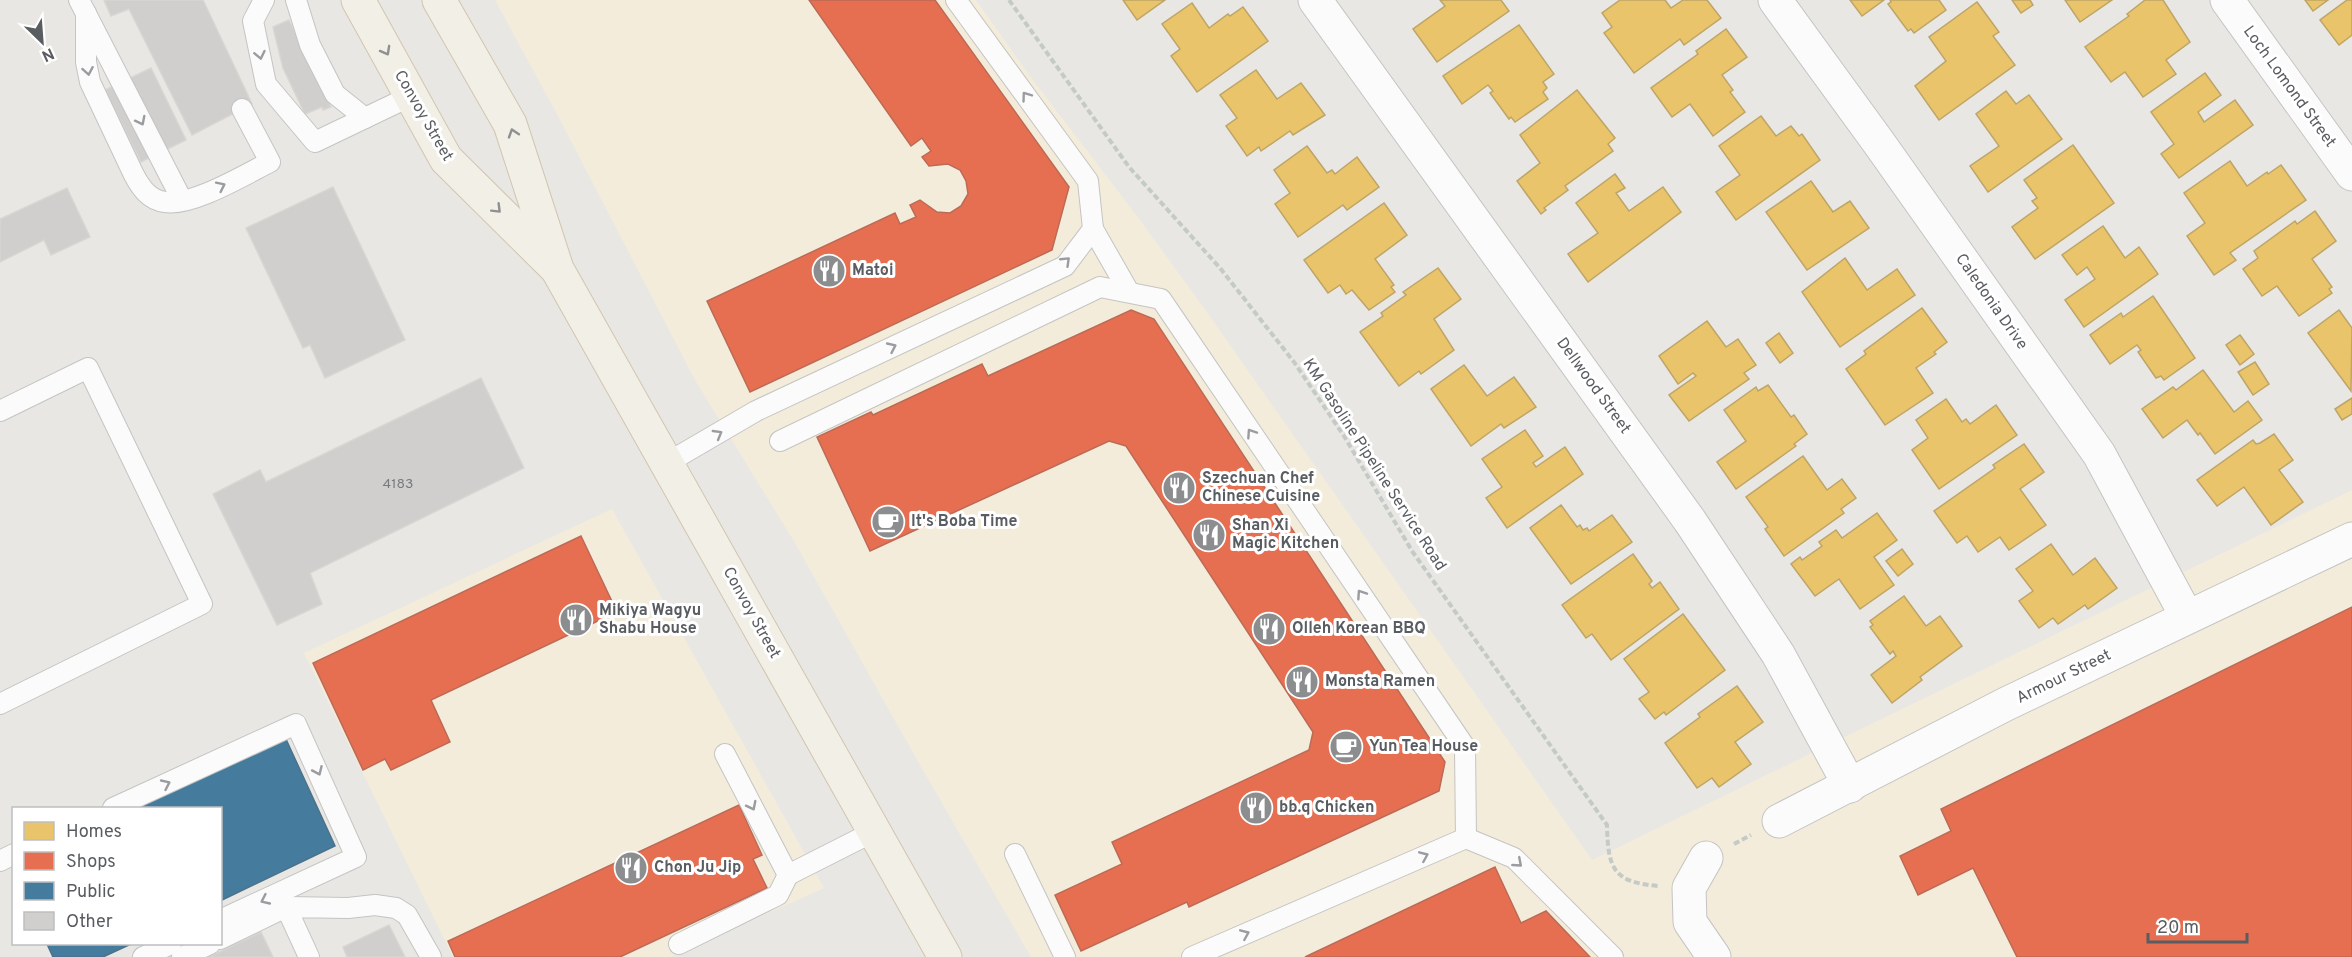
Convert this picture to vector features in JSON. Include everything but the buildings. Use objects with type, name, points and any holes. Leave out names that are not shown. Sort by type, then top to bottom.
[{"type":"main road","name":"Convoy Street","points":[[358,0],[446,159],[557,269]]},
{"type":"main road","name":"Convoy Street","points":[[439,0],[510,124],[557,269],[945,957]]},
{"type":"street","name":"Dellwood Street","points":[[1315,0],[1690,520],[1778,654],[1851,786]]},
{"type":"street","name":"Caledonia Drive","points":[[1775,0],[2099,454],[2187,617]]},
{"type":"street","name":"Loch Lomond Street","points":[[2227,0],[2352,174]]},
{"type":"street","name":"Armour Street","points":[[1779,821],[2006,705],[2352,539]]},
{"type":"street","points":[[1706,858],[1689,888],[1690,922],[1714,957]]},
{"type":"lane","points":[[264,0],[253,21],[266,84],[315,142],[411,96]]},
{"type":"lane","points":[[296,0],[310,45],[335,94],[365,118]]},
{"type":"lane","points":[[956,0],[1088,182],[1093,229],[1129,292]]},
{"type":"lane","points":[[83,7],[182,200]]},
{"type":"lane","points":[[83,7],[86,62],[90,82],[141,189],[152,197],[165,203],[201,196],[270,162],[242,109]]},
{"type":"lane","points":[[667,463],[756,411],[1065,266],[1093,229]]},
{"type":"lane","points":[[780,441],[1100,287],[1161,299],[1465,747],[1466,838]]},
{"type":"lane","points":[[0,411],[88,368],[202,604],[0,704]]},
{"type":"lane","points":[[115,807],[296,724],[356,857],[222,919]]},
{"type":"lane","points":[[726,754],[788,875]]},
{"type":"lane","points":[[679,944],[778,895],[788,875],[873,832]]},
{"type":"lane","points":[[1192,957],[1466,838],[1514,858],[1613,957]]},
{"type":"lane","points":[[1015,854],[1065,957]]},
{"type":"lane","points":[[222,938],[286,908],[348,908],[375,905],[396,908],[407,915],[431,957]]},
{"type":"lane","points":[[286,908],[309,957]]},
{"type":"lane","points":[[142,957],[169,945]]},
{"type":"lane","points":[[182,957],[208,945]]},
{"type":"path","name":"KM Gasoline Pipeline Service Road","points":[[1009,0],[1129,167],[1220,268],[1294,362],[1344,436],[1412,551],[1608,825],[1608,846],[1612,866],[1627,881],[1689,888]]},
{"type":"path","points":[[1706,858],[1779,821]]},
{"type":"shaded area","points":[[495,0],[976,0],[1029,75],[1140,220],[1211,318],[1592,860],[2352,490],[2352,957],[1031,957],[795,543],[695,380]]},
{"type":"shaded area","points":[[612,509],[824,888],[671,957],[453,957],[304,653]]},
{"type":"place","name":"Matoi","points":[[829,271]]},
{"type":"place","name":"Szechuan Chef Chinese Cuisine","points":[[1179,488]]},
{"type":"place","name":"It's Boba Time","points":[[888,522]]},
{"type":"place","name":"Shan Xi Magic Kitchen","points":[[1209,535]]},
{"type":"place","name":"Mikiya Wagyu Shabu House","points":[[576,620]]},
{"type":"place","name":"Olleh Korean BBQ","points":[[1269,629]]},
{"type":"place","name":"Monsta Ramen","points":[[1302,682]]},
{"type":"place","name":"Yun Tea House","points":[[1346,747]]},
{"type":"place","name":"bb.q Chicken","points":[[1256,808]]},
{"type":"place","name":"Chon Ju Jip","points":[[631,868]]}]
